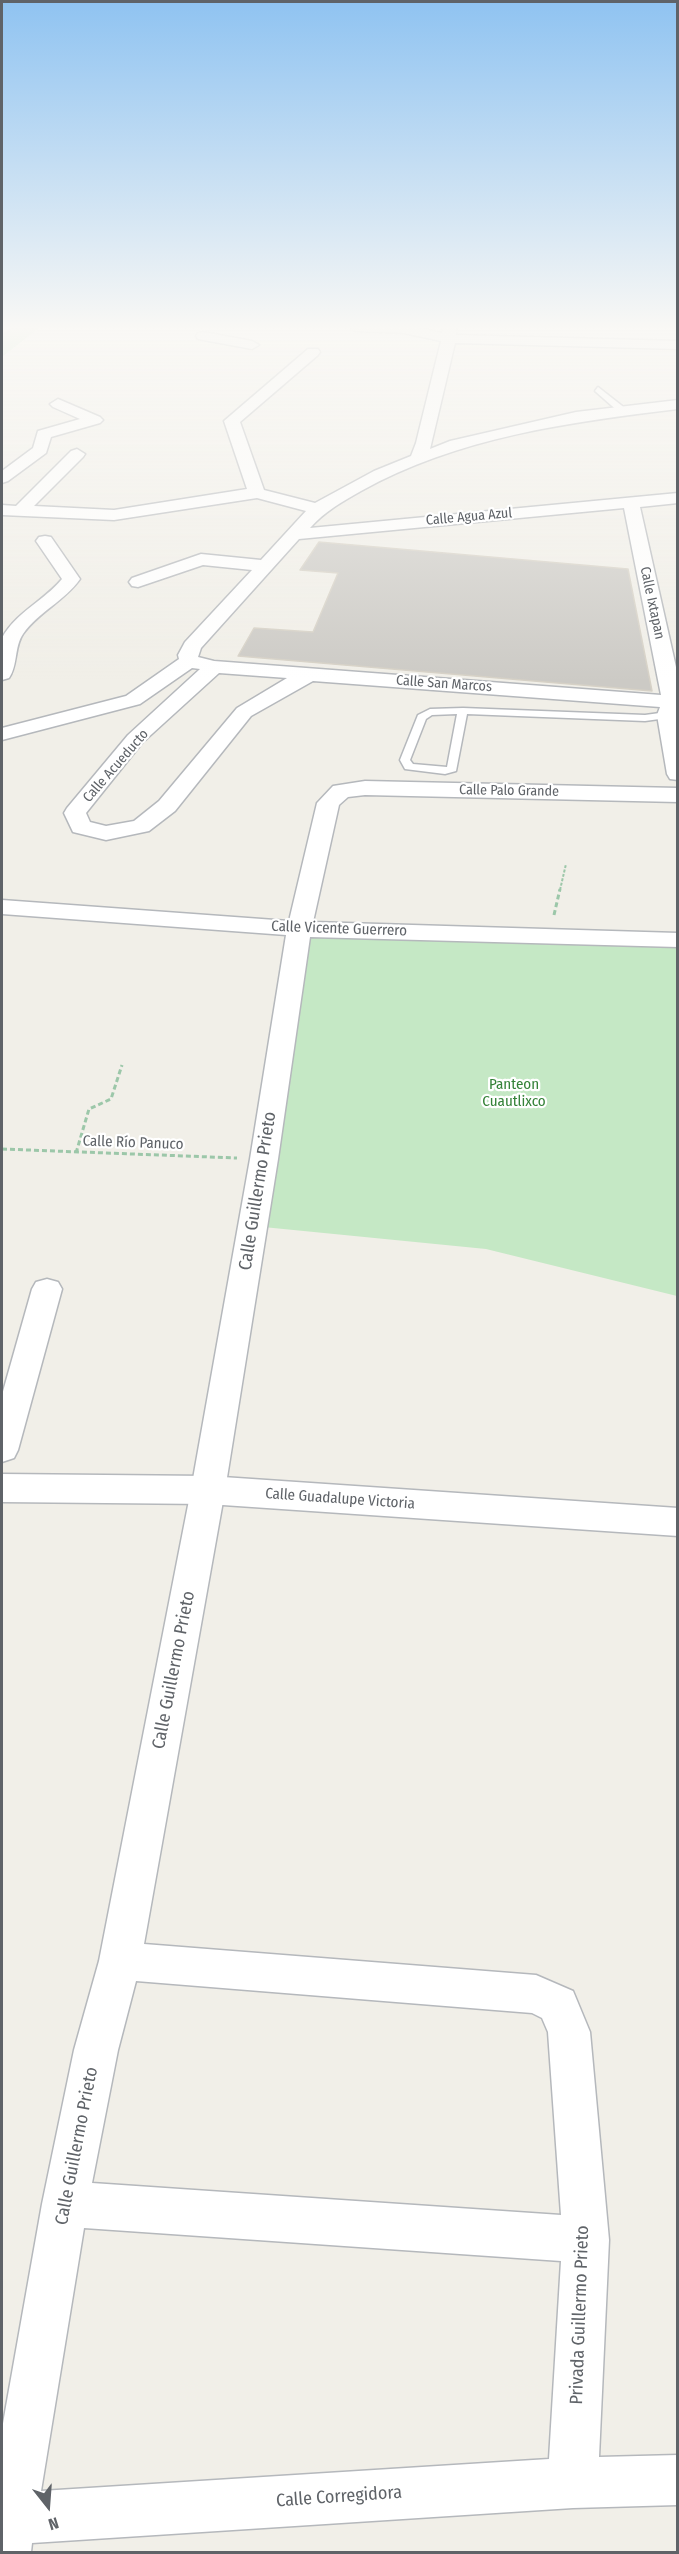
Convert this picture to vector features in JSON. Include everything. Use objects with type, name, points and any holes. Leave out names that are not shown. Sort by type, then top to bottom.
[{"type":"street","points":[[2,478],[40,450],[42,443]]},
{"type":"street","points":[[240,443],[257,493]]},
{"type":"street","points":[[418,458],[424,443]]},
{"type":"street","points":[[189,661],[188,655],[192,646],[317,509],[380,474],[418,458],[463,443]]},
{"type":"street","points":[[20,511],[77,454]]},
{"type":"street","points":[[2,510],[114,515],[257,493],[317,509]]},
{"type":"street","name":"Calle Agua Azul","points":[[296,534],[678,498]]},
{"type":"street","name":"Calle Ixtapan","points":[[631,502],[670,709],[678,774]]},
{"type":"street","points":[[2,674],[6,668],[11,636],[9,629],[71,579],[45,541]]},
{"type":"street","points":[[138,582],[201,559],[266,566]]},
{"type":"street","points":[[189,661],[214,668]]},
{"type":"street","points":[[2,734],[133,700],[189,661]]},
{"type":"street","name":"Calle San Marcos","points":[[214,668],[311,674],[670,709]]},
{"type":"street","name":"Calle Acueducto","points":[[214,668],[135,739],[75,813],[81,827],[106,833],[141,826],[167,806],[244,712],[311,674]]},
{"type":"street","name":"Calle Palo Grande","points":[[341,791],[365,788],[678,795]]},
{"type":"street","name":"Calle Guillermo Prieto","points":[[6,2530],[65,2204],[96,2050],[120,1961],[208,1490],[264,1159],[299,929],[328,803],[341,791]]},
{"type":"street","name":"Calle Vicente Guerrero","points":[[2,907],[299,929],[678,940]]},
{"type":"street","points":[[2,1450],[46,1289]]},
{"type":"street","name":"Calle Guadalupe Victoria","points":[[2,1488],[208,1490],[678,1522]]},
{"type":"street","name":"Privada Guillermo Prieto","points":[[120,1961],[536,1994],[558,2005],[569,2032],[586,2240],[573,2483]]},
{"type":"street","points":[[65,2204],[586,2240]]},
{"type":"street","name":"Calle Corregidora","points":[[6,2530],[573,2483],[678,2480]]},
{"type":"lane","points":[[463,711],[453,769],[446,771],[409,767],[405,760],[422,717],[430,712],[463,711],[645,718],[670,709]]},
{"type":"path","points":[[549,936],[566,864]]},
{"type":"path","points":[[76,1153],[89,1109],[111,1099],[122,1065]]},
{"type":"path","name":"Calle Río Panuco","points":[[2,1149],[264,1159]]},
{"type":"green space","name":"Panteon Cuautlixco","points":[[299,929],[677,940],[677,1296],[486,1249],[253,1226]]},
{"type":"building","points":[[319,542],[628,569],[652,691],[238,656],[254,628],[313,632],[338,573],[300,570]]}]
